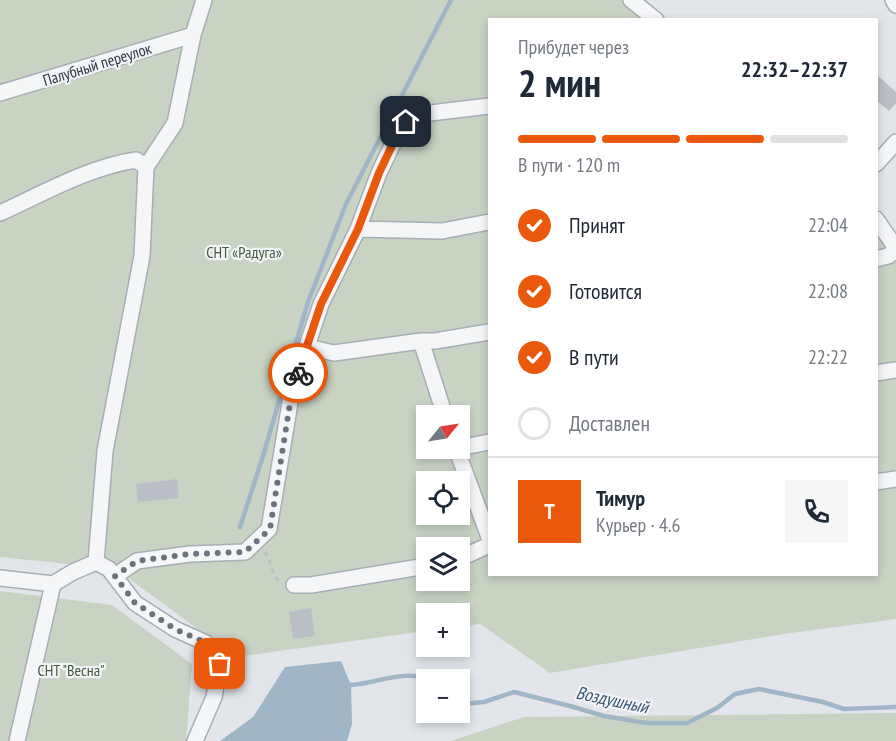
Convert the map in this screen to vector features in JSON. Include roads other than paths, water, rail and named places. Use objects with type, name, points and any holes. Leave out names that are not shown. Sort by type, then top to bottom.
[{"type":"street","points":[[96,562],[105,451],[142,256],[146,167],[175,123],[193,35],[204,0]]},
{"type":"street","points":[[631,0],[654,18]]},
{"type":"street","points":[[893,0],[896,4]]},
{"type":"street","name":"Палубный переулок","points":[[0,93],[193,35]]},
{"type":"street","points":[[115,576],[137,561],[190,554],[245,552],[270,529],[292,391],[321,304],[358,229],[379,173],[398,133],[406,122],[422,114],[488,106]]},
{"type":"street","points":[[878,162],[896,142]]},
{"type":"street","points":[[0,213],[78,177],[122,162],[136,160],[146,167]]},
{"type":"street","points":[[358,229],[442,231],[488,222]]},
{"type":"street","points":[[878,222],[896,249],[888,256],[878,258]]},
{"type":"street","points":[[307,347],[334,352],[435,341],[488,332]]},
{"type":"street","points":[[420,341],[441,405]]},
{"type":"street","points":[[878,374],[896,370]]},
{"type":"street","points":[[470,446],[488,442]]},
{"type":"street","points":[[461,459],[488,534]]},
{"type":"street","points":[[878,482],[896,479]]},
{"type":"street","points":[[470,554],[488,545]]},
{"type":"street","points":[[96,562],[109,569],[135,603],[175,629],[206,643],[220,664],[214,697],[195,741]]},
{"type":"street","points":[[0,579],[53,584],[96,562]]},
{"type":"street","points":[[294,585],[311,585],[416,568]]},
{"type":"street","points":[[17,741],[53,584]]},
{"type":"water","points":[[341,661],[351,685],[352,724],[347,741],[220,741],[253,717],[285,667]]},
{"type":"waterway","points":[[240,527],[308,302],[346,204],[451,0]]},
{"type":"waterway","name":"Воздушный","points":[[351,685],[401,676],[416,676]]},
{"type":"waterway","name":"Воздушный","points":[[470,703],[484,702],[514,692],[604,716],[646,723],[687,723],[717,708],[735,694],[759,689],[823,702],[844,709],[896,707]]},
{"type":"park label","name":"СНТ «Радуга»","points":[[244,252]]},
{"type":"park label","name":"СНТ \"Весна\"","points":[[71,670]]}]
